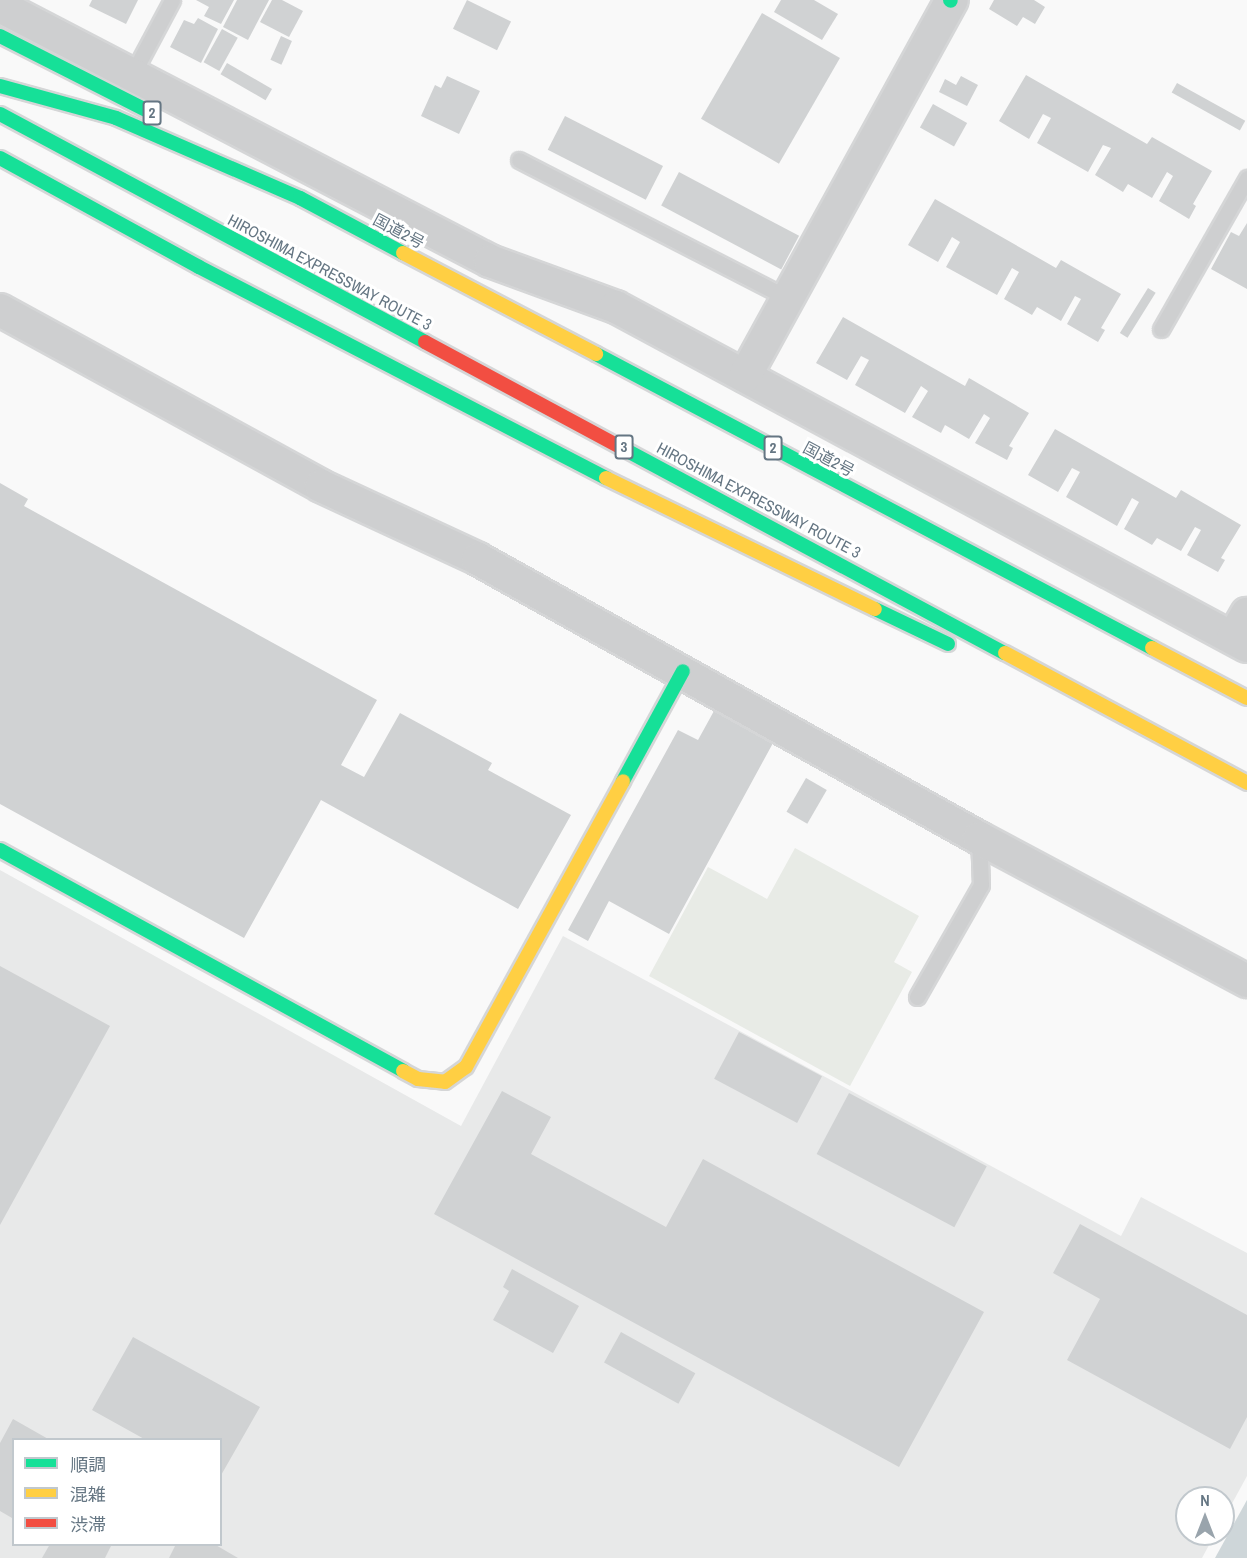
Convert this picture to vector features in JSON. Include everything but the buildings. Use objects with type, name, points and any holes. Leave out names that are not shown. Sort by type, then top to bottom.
[{"type":"main road","name":"2","points":[[0,36],[159,117]]},
{"type":"main road","name":"国道2号","points":[[0,86],[116,118],[300,198],[1247,698]]},
{"type":"main road","name":"HIROSHIMA EXPRESSWAY ROUTE 3","points":[[0,114],[1247,783]]},
{"type":"main road","name":"国道2号","points":[[202,139],[255,166],[300,198]]},
{"type":"main road","name":"3","points":[[0,158],[199,267],[625,488],[957,648]]},
{"type":"main road","points":[[0,850],[418,1079],[445,1082],[466,1067],[683,671]]},
{"type":"main road","points":[[1022,680],[1247,788]]},
{"type":"street","points":[[745,376],[951,0]]},
{"type":"street","points":[[0,6],[490,261],[616,307],[1242,633]]},
{"type":"street","points":[[0,310],[321,486],[478,559],[683,671],[979,838],[1247,981]]},
{"type":"lane","points":[[132,75],[172,0]]},
{"type":"lane","points":[[519,160],[788,298]]},
{"type":"lane","points":[[1161,329],[1247,178]]},
{"type":"lane","points":[[917,997],[981,885],[979,838]]},
{"type":"shaded area","points":[[795,848],[919,916],[894,962],[912,972],[850,1086],[649,976],[708,867],[767,899]]},
{"type":"shaded area","points":[[0,870],[461,1126],[563,936],[1121,1236],[1141,1197],[1247,1253],[1247,1476],[1235,1498],[1235,1486],[1175,1486],[1175,1546],[1208,1546],[1202,1558],[0,1558]]},
{"type":"shaded area","points":[[1247,1500],[1247,1558],[1215,1558],[1222,1546],[1235,1546],[1235,1522]]},
{"type":"traffic: fast","points":[[0,36],[150,112]]},
{"type":"traffic: fast","points":[[0,86],[116,118],[300,198],[403,253]]},
{"type":"traffic: fast","points":[[0,114],[425,342]]},
{"type":"traffic: fast","points":[[0,158],[199,267],[606,478]]},
{"type":"traffic: fast","points":[[596,354],[1152,648]]},
{"type":"traffic: fast","points":[[622,448],[1005,653]]},
{"type":"traffic: fast","points":[[875,609],[948,644]]},
{"type":"traffic: fast","points":[[623,781],[683,671]]},
{"type":"traffic: fast","points":[[0,850],[403,1071]]},
{"type":"traffic: slow","points":[[403,253],[596,354]]},
{"type":"traffic: slow","points":[[606,478],[875,609]]},
{"type":"traffic: slow","points":[[1152,648],[1247,698]]},
{"type":"traffic: slow","points":[[1005,653],[1247,783]]},
{"type":"traffic: slow","points":[[403,1071],[418,1079],[445,1082],[466,1067],[623,781]]},
{"type":"traffic: jam","points":[[425,342],[622,448]]}]
